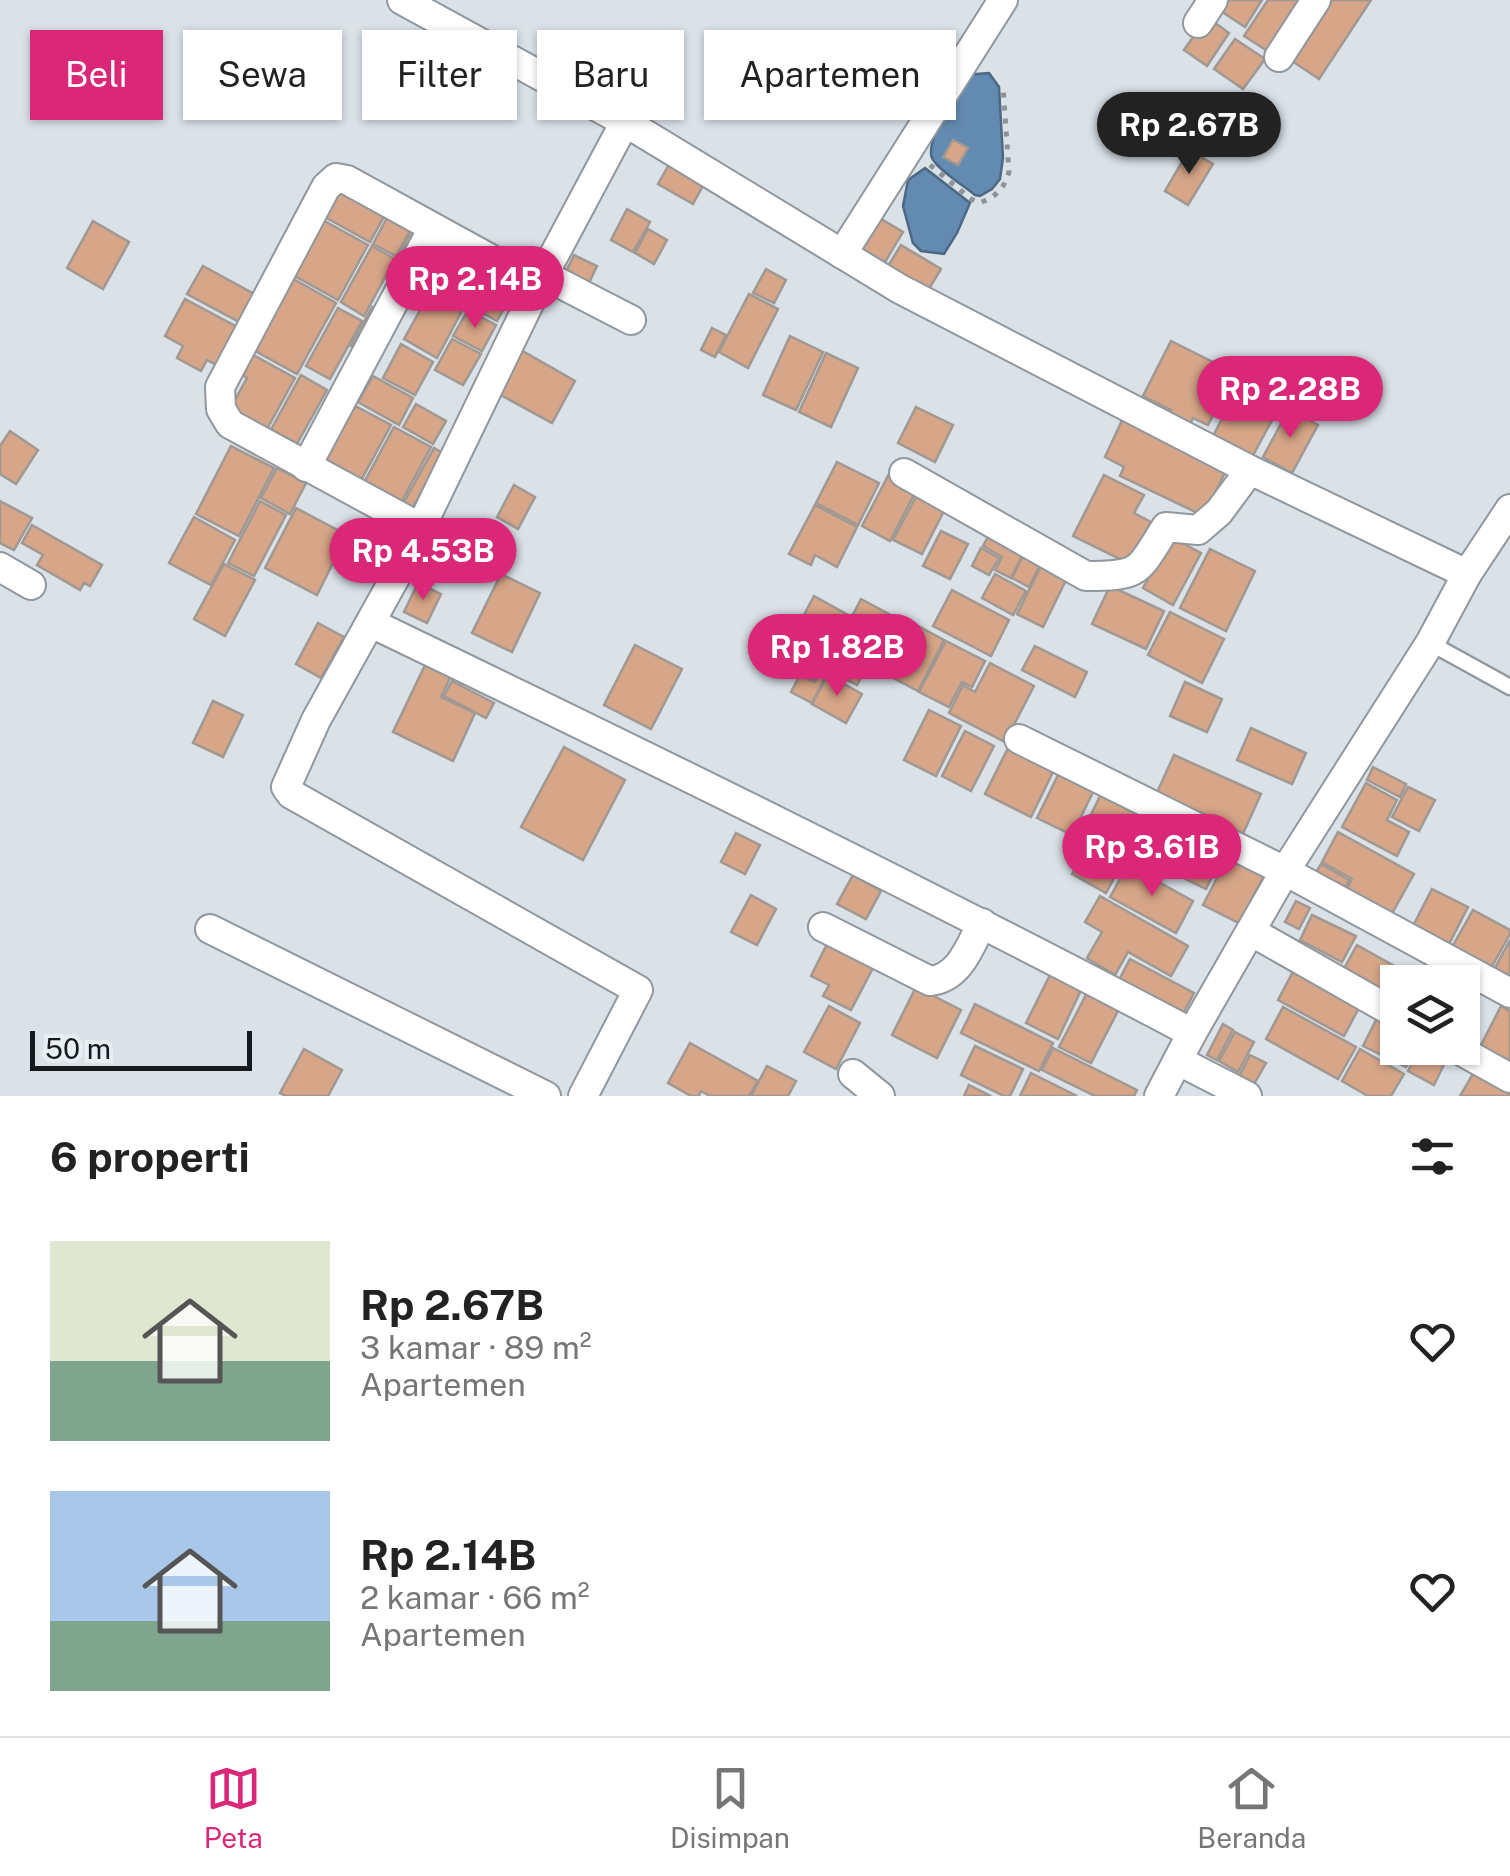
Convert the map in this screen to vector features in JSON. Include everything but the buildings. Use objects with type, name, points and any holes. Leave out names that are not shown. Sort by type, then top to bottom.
[{"type":"street","points":[[402,0],[624,122],[900,289],[1250,470],[1467,574]]},
{"type":"street","points":[[842,254],[1003,0]]},
{"type":"street","points":[[1278,57],[1316,0]]},
{"type":"street","points":[[583,1096],[638,990],[291,794],[286,787],[316,720],[421,528],[541,280],[624,122]]},
{"type":"street","points":[[421,528],[230,424],[221,410],[220,387],[326,186],[336,178],[347,180],[433,228],[631,320]]},
{"type":"street","points":[[306,468],[433,228]]},
{"type":"street","points":[[904,473],[1086,576],[1120,576],[1140,568],[1166,527],[1198,530],[1220,512],[1250,470]]},
{"type":"street","points":[[1160,1096],[1285,871],[1510,510]]},
{"type":"street","points":[[0,567],[31,586]]},
{"type":"street","points":[[371,624],[982,923],[1192,1033]]},
{"type":"street","points":[[1019,739],[1285,871],[1510,993]]},
{"type":"street","points":[[823,927],[930,981],[941,980],[954,971],[982,923]]},
{"type":"street","points":[[210,929],[546,1096]]},
{"type":"street","points":[[1252,932],[1380,1005]]},
{"type":"street","points":[[1178,1061],[1246,1096]]},
{"type":"street","points":[[1480,1061],[1510,1078]]},
{"type":"street","points":[[853,1074],[880,1096]]},
{"type":"lane","points":[[1430,643],[1510,687]]},
{"type":"path","points":[[910,147],[971,199],[979,203],[989,199],[1005,185],[1009,172],[1003,86]]},
{"type":"water","points":[[989,73],[999,87],[1003,158],[1000,179],[980,196],[932,158],[940,120],[956,120],[956,90],[964,75]]},
{"type":"water","points":[[925,168],[970,203],[944,254],[921,251],[913,243],[903,206],[908,180]]}]
